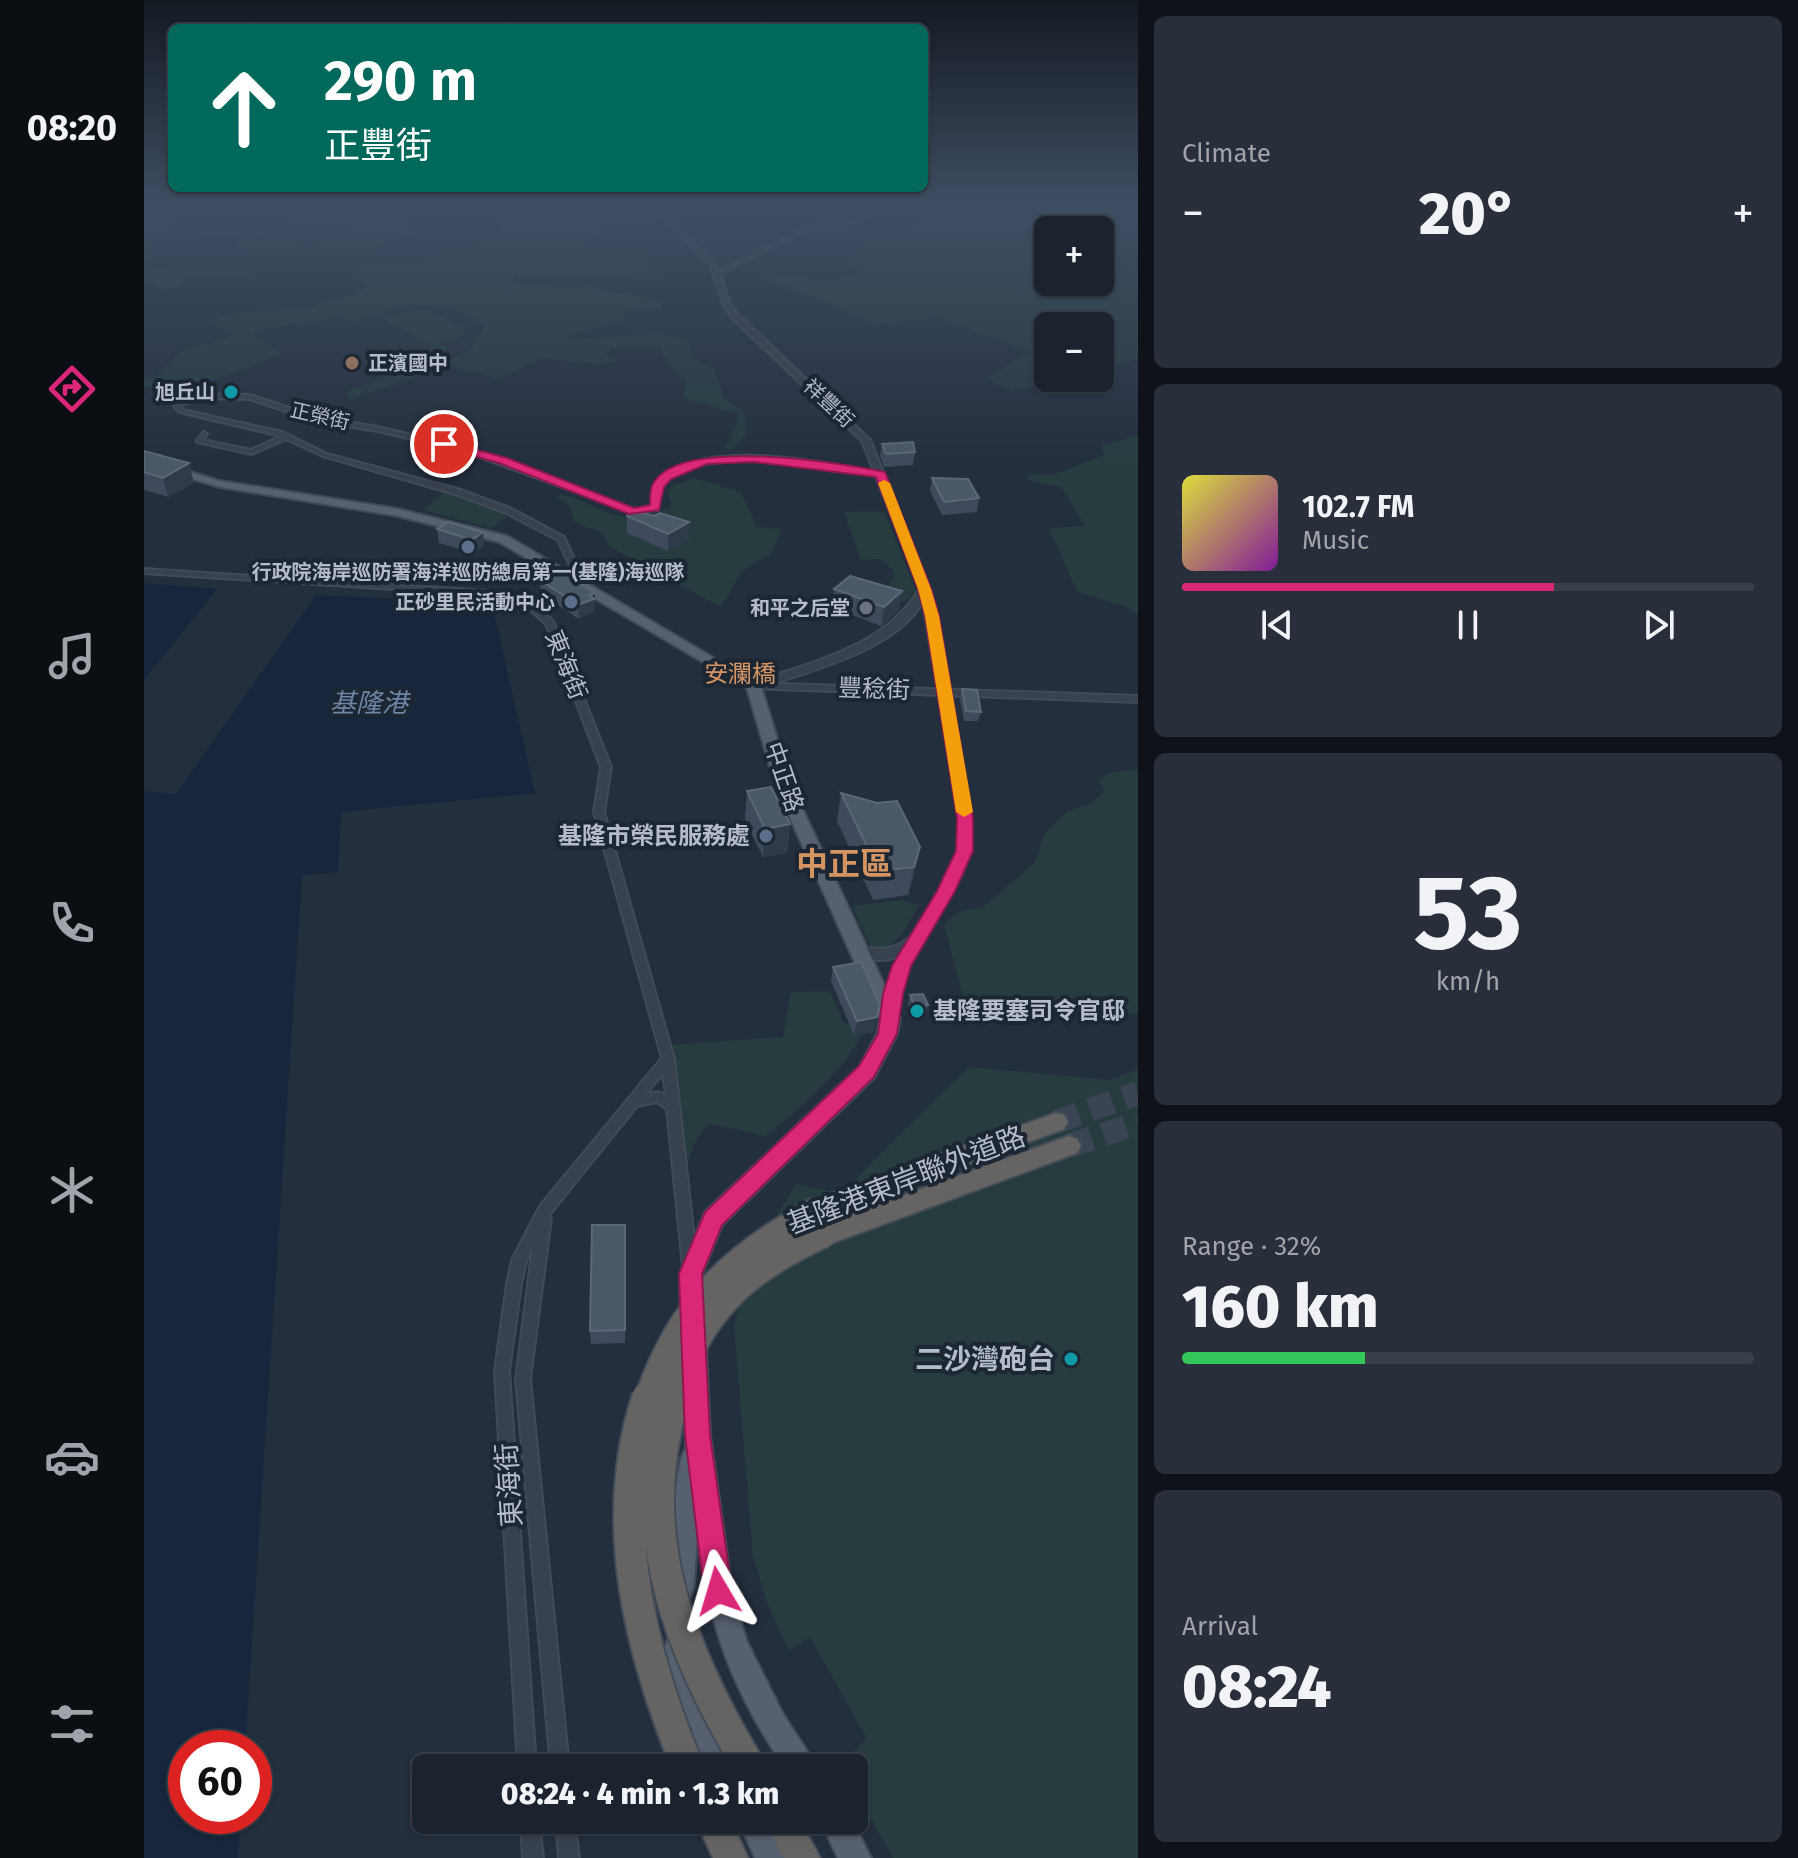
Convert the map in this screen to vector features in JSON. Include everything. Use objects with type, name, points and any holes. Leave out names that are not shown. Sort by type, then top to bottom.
[{"type":"highway","name":"基隆港東岸聯外道路","points":[[741,1754],[687,1646],[659,1542],[658,1493],[664,1436],[687,1362],[703,1329],[726,1298],[795,1247],[820,1222],[1056,1122]]},
{"type":"highway","name":"基隆港東岸聯外道路","points":[[681,1754],[665,1719],[636,1613],[630,1545],[635,1445],[649,1389],[666,1348],[687,1313],[748,1250],[774,1231],[820,1222],[1069,1146]]},
{"type":"highway","points":[[720,1834],[731,1858]]},
{"type":"highway","points":[[789,1834],[803,1858]]},
{"type":"main road","points":[[144,461],[220,484],[375,507],[464,526],[511,542],[754,686]]},
{"type":"main road","name":"中正路","points":[[754,686],[783,784],[890,1019]]},
{"type":"main road","points":[[793,1754],[773,1724],[734,1646],[718,1591],[697,1435],[691,1274],[713,1219],[867,1072],[887,1034],[890,1019]]},
{"type":"main road","points":[[697,1435],[683,1537],[679,1660],[686,1691],[718,1754]]},
{"type":"main road","points":[[760,1834],[772,1858]]},
{"type":"main road","points":[[842,1834],[855,1858]]},
{"type":"street","name":"祥豐街","points":[[723,290],[728,306],[737,318],[855,426],[866,440],[925,589],[932,616],[965,818],[964,851],[954,876],[901,966],[890,1019]]},
{"type":"street","name":"正榮街","points":[[566,575],[575,569],[566,547],[543,528],[458,492],[325,455],[286,436],[181,411],[176,404],[199,396],[251,397],[315,419],[378,429],[468,450],[633,511],[655,508],[658,486],[666,477],[705,460],[753,458],[881,475]]},
{"type":"street","points":[[204,434],[206,436],[199,441],[252,452],[286,436]]},
{"type":"street","name":"東海街","points":[[144,571],[322,585],[470,592],[511,598],[540,611],[550,623],[606,767],[599,812],[668,1059],[691,1274]]},
{"type":"street","points":[[754,686],[864,647],[918,604],[925,589]]},
{"type":"street","points":[[910,611],[923,611],[932,616]]},
{"type":"street","name":"豐稔街","points":[[754,686],[1138,699]]},
{"type":"street","points":[[858,950],[869,956],[883,957],[895,954],[916,940]]},
{"type":"street","name":"東海街","points":[[526,1754],[502,1371],[519,1260],[545,1210],[668,1059]]},
{"type":"street","points":[[635,1103],[643,1098],[659,1097],[673,1106]]},
{"type":"street","name":"東海街","points":[[545,1210],[523,1379],[559,1754]]},
{"type":"street","points":[[531,1834],[533,1858]]},
{"type":"street","points":[[566,1834],[569,1858]]},
{"type":"green space","points":[[604,290],[658,300],[664,310],[625,310],[624,319],[566,336],[571,340],[656,333],[689,341],[691,358],[714,368],[723,397],[745,414],[746,435],[731,450],[724,447],[738,423],[738,414],[683,398],[686,381],[669,366],[660,348],[611,348],[606,355],[620,360],[601,365],[541,358],[499,379],[447,366],[348,400],[347,391],[407,369],[450,360],[472,348],[486,325],[450,307],[406,304],[356,321],[338,317],[254,331],[254,337],[281,353],[214,379],[144,387],[144,378],[156,376],[182,351],[229,337],[232,331],[209,324],[226,316],[256,310],[302,309],[360,292]]},
{"type":"green space","points":[[794,290],[1034,290],[1034,296],[1114,296],[1114,290],[1138,290],[1138,359],[1114,365],[1114,312],[1034,312],[1034,385],[1012,392],[988,379],[1030,351],[936,317],[879,325]]},
{"type":"green space","points":[[407,311],[429,311],[464,329],[464,334],[452,341],[438,343],[449,349],[441,352],[380,317]]},
{"type":"green space","points":[[1138,437],[1138,615],[1124,606],[1077,592],[1049,528],[1085,526],[1061,487],[1028,480],[1028,474],[1053,475],[1104,455],[1101,447]]},
{"type":"green space","points":[[693,478],[741,492],[757,527],[782,529],[772,553],[742,571],[721,607],[609,546],[602,533],[574,522],[570,506],[555,496],[571,496],[628,517],[648,516],[671,507],[668,488]]},
{"type":"green space","points":[[444,492],[477,500],[507,517],[492,528],[423,510]]},
{"type":"green space","points":[[884,511],[916,591],[905,602],[881,593],[895,577],[892,569],[880,559],[861,560],[844,512]]},
{"type":"green space","points":[[1138,769],[1138,1014],[968,1015],[944,924],[959,912],[985,906],[1035,862],[1045,833],[1068,811],[1089,805],[1104,792],[1099,780],[1109,773]]},
{"type":"green space","points":[[902,900],[919,905],[900,936],[887,946],[870,945],[852,906]]},
{"type":"green space","points":[[830,991],[843,1022],[865,1028],[835,1072],[766,1136],[711,1124],[698,1137],[687,1165],[670,1045],[783,1037],[791,992]]},
{"type":"green space","points":[[969,1067],[1109,1080],[1138,1070],[1138,1858],[893,1858],[868,1813],[868,1754],[852,1754],[867,1739],[810,1637],[789,1651],[767,1603],[753,1555],[734,1325],[757,1248],[796,1184],[841,1193]]},
{"type":"water","points":[[144,583],[217,589],[144,680]]},
{"type":"water","name":"基隆港","points":[[316,595],[492,604],[535,793],[341,812],[338,872],[302,875],[246,1730],[168,1730],[168,1834],[240,1834],[238,1858],[144,1858],[144,791],[176,794]]},
{"type":"building","points":[[913,442],[915,452],[886,454],[882,444]]},
{"type":"building","points":[[144,451],[189,463],[163,478],[144,472]]},
{"type":"building","points":[[932,478],[968,479],[979,498],[944,502]]},
{"type":"building","points":[[630,509],[654,516],[660,513],[689,522],[668,534],[627,516]]},
{"type":"building","points":[[448,522],[483,532],[472,540],[437,529]]},
{"type":"building","points":[[562,571],[595,593],[589,595],[594,599],[578,605],[540,580]]},
{"type":"building","points":[[850,576],[902,591],[884,607],[834,589]]},
{"type":"building","points":[[962,689],[977,690],[981,712],[966,711]]},
{"type":"building","points":[[771,787],[790,824],[765,829],[747,791]]},
{"type":"building","points":[[841,793],[877,803],[897,801],[920,847],[914,867],[879,871]]},
{"type":"building","points":[[861,962],[880,1005],[877,1017],[857,1021],[833,967]]},
{"type":"building","points":[[923,994],[928,1005],[915,1007],[910,995]]},
{"type":"building","points":[[592,1225],[625,1225],[625,1330],[590,1331]]},
{"type":"tunnel","points":[[1056,1122],[1138,1093]]},
{"type":"tunnel","points":[[1069,1146],[1138,1123]]},
{"type":"slow traffic","points":[[884,483],[925,589],[932,616],[964,812]]},
{"type":"place","name":"正濱國中","points":[[352,363]]},
{"type":"place","name":"旭丘山","points":[[231,392]]},
{"type":"place","name":"行政院海岸巡防署海洋巡防總局第一(基隆)海巡隊","points":[[468,547]]},
{"type":"place","name":"正砂里民活動中心","points":[[571,602]]},
{"type":"place","name":"和平之后堂","points":[[866,608]]},
{"type":"place","name":"基隆市榮民服務處","points":[[766,836]]},
{"type":"place","name":"基隆要塞司令官邸","points":[[917,1011]]},
{"type":"place","name":"二沙灣砲台","points":[[1071,1359]]},
{"type":"district","name":"安瀾橋","points":[[740,674]]},
{"type":"district","name":"中正區","points":[[844,864]]},
{"type":"route","points":[[444,444],[503,461],[621,509],[633,511],[655,508],[658,486],[666,477],[705,460],[753,458],[881,475],[925,589],[932,616],[942,691],[959,772],[965,818],[964,851],[946,891],[901,966],[887,1034],[867,1072],[713,1219],[691,1274],[697,1435],[718,1591]]}]
